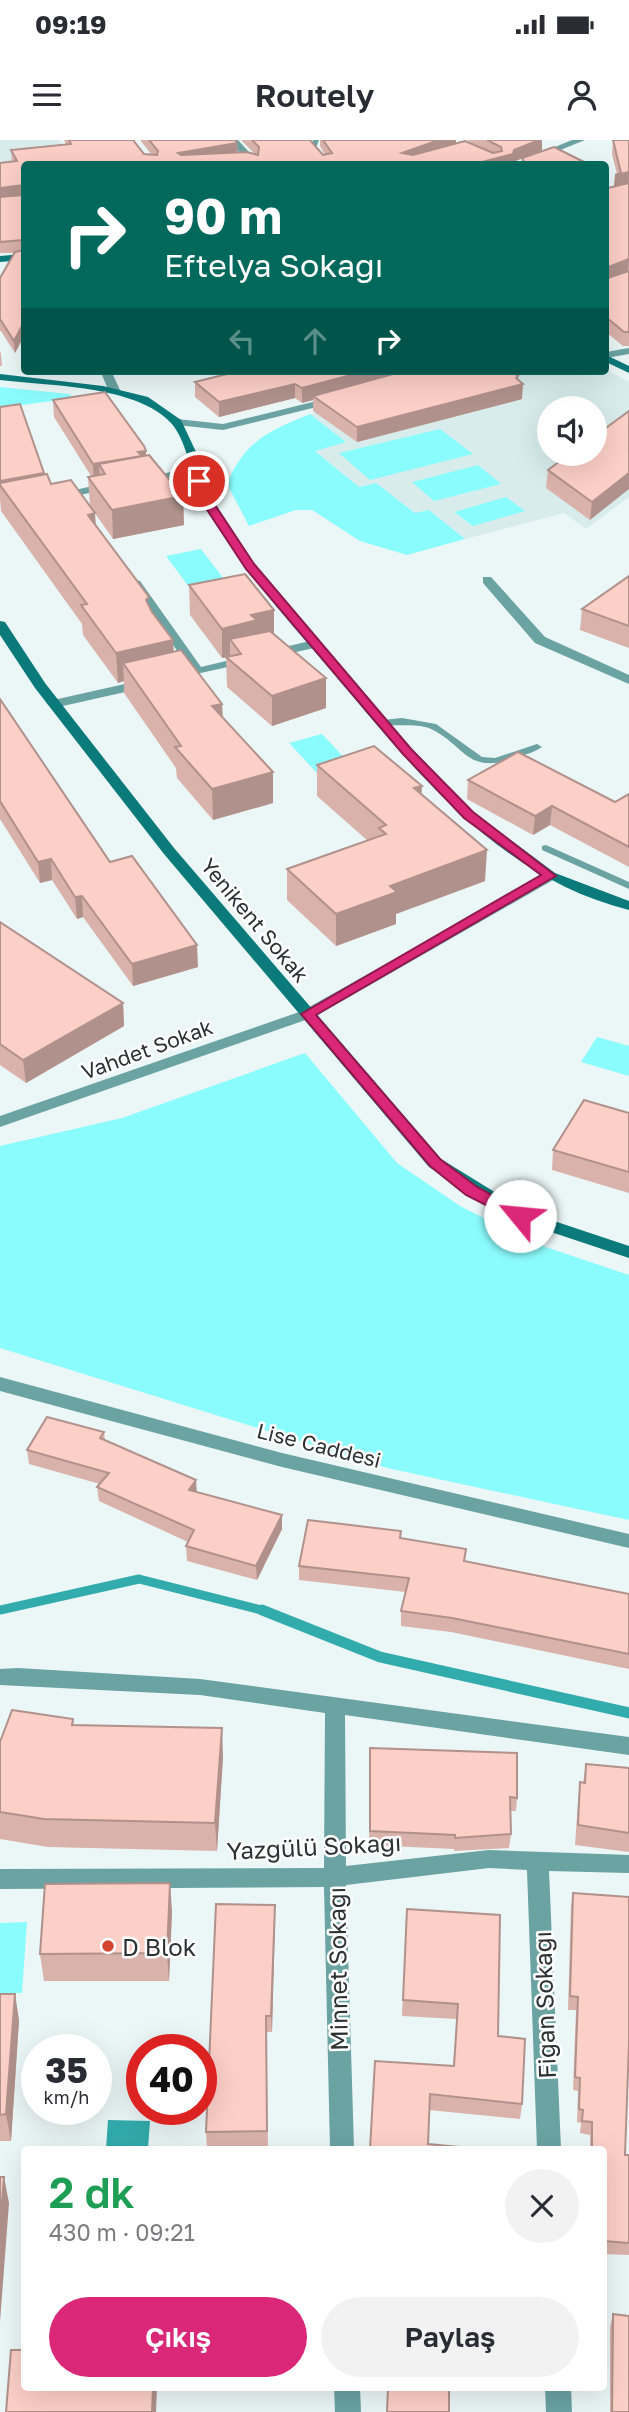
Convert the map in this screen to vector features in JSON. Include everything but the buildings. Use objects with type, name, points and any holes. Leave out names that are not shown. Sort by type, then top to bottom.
[{"type":"street","points":[[233,140],[252,161]]},
{"type":"street","points":[[527,161],[580,140]]},
{"type":"street","points":[[236,159],[252,161]]},
{"type":"street","points":[[0,260],[21,257]]},
{"type":"street","points":[[0,268],[21,265]]},
{"type":"street","points":[[609,355],[629,351]]},
{"type":"street","points":[[609,358],[629,370]]},
{"type":"street","points":[[107,375],[115,392]]},
{"type":"street","points":[[0,377],[115,392],[144,399],[177,422],[223,427],[355,394]]},
{"type":"street","points":[[177,422],[198,469],[206,499],[250,566],[383,723],[468,815],[550,876],[629,906]]},
{"type":"street","points":[[36,499],[76,499],[128,482],[198,469]]},
{"type":"street","points":[[127,571],[198,671]]},
{"type":"street","points":[[487,579],[540,640],[629,680]]},
{"type":"street","name":"Yenikent Sokak","points":[[0,625],[54,704],[169,851],[435,1163],[472,1191],[520,1216],[629,1252]]},
{"type":"street","points":[[54,704],[314,644]]},
{"type":"street","name":"Vahdet Sokak","points":[[0,1122],[308,1014],[550,876]]},
{"type":"street","name":"Lise Caddesi","points":[[0,1384],[282,1460],[629,1541]]},
{"type":"street","points":[[0,1677],[200,1687],[629,1746]]},
{"type":"street","name":"Minnet Sokağı","points":[[335,1706],[335,1877],[342,2146]]},
{"type":"street","name":"Yazgülü Sokağı","points":[[0,1879],[335,1877],[489,1859],[629,1864]]},
{"type":"street","name":"Figan Sokağı","points":[[538,1861],[549,2146]]},
{"type":"street","points":[[347,2391],[348,2412]]},
{"type":"street","points":[[558,2391],[559,2412]]},
{"type":"lane","points":[[316,140],[312,146],[324,161]]},
{"type":"lane","points":[[383,723],[402,721],[433,726],[481,760],[496,761],[537,747]]},
{"type":"lane","points":[[546,848],[629,886]]},
{"type":"shaded area","points":[[0,140],[59,140],[72,161],[21,161],[21,167],[0,185]]},
{"type":"shaded area","points":[[609,371],[629,382],[629,497],[586,529],[564,513],[465,539],[429,510],[415,513],[376,483],[359,487],[314,450],[345,442],[310,414],[466,375],[609,375]]},
{"type":"shaded area","points":[[0,387],[69,394],[74,398],[0,408]]},
{"type":"shaded area","points":[[310,414],[346,442],[315,451],[359,487],[376,483],[415,513],[429,510],[465,539],[407,555],[360,541],[312,510],[296,510],[249,526],[227,484],[234,469],[241,457],[260,439]]},
{"type":"shaded area","points":[[440,429],[473,454],[370,480],[339,453]]},
{"type":"shaded area","points":[[478,465],[501,484],[434,501],[412,482]]},
{"type":"shaded area","points":[[506,497],[525,511],[473,526],[454,512]]},
{"type":"shaded area","points":[[201,549],[231,588],[195,595],[166,556]]},
{"type":"shaded area","points":[[322,734],[351,765],[318,774],[289,743]]},
{"type":"shaded area","points":[[597,1037],[629,1046],[629,1076],[581,1062]]},
{"type":"shaded area","points":[[305,1053],[397,1163],[460,1206],[531,1242],[629,1275],[629,1520],[387,1468],[0,1348],[0,1146],[122,1118]]},
{"type":"shaded area","points":[[27,1922],[22,1993],[0,1993],[0,1923]]},
{"type":"shaded area","points":[[112,2120],[126,2120],[126,2125],[150,2125],[148,2146],[106,2146],[108,2125],[112,2125]]},
{"type":"waterway","points":[[0,1610],[139,1579],[264,1611]]},
{"type":"waterway","points":[[264,1611],[269,1612]]},
{"type":"waterway","points":[[264,1611],[380,1657],[629,1713]]},
{"type":"place","name":"D Blok","points":[[108,1946]]},
{"type":"route","points":[[199,481],[206,499],[250,566],[407,752],[468,815],[550,876],[308,1014],[435,1163],[472,1191],[520,1216]]}]
